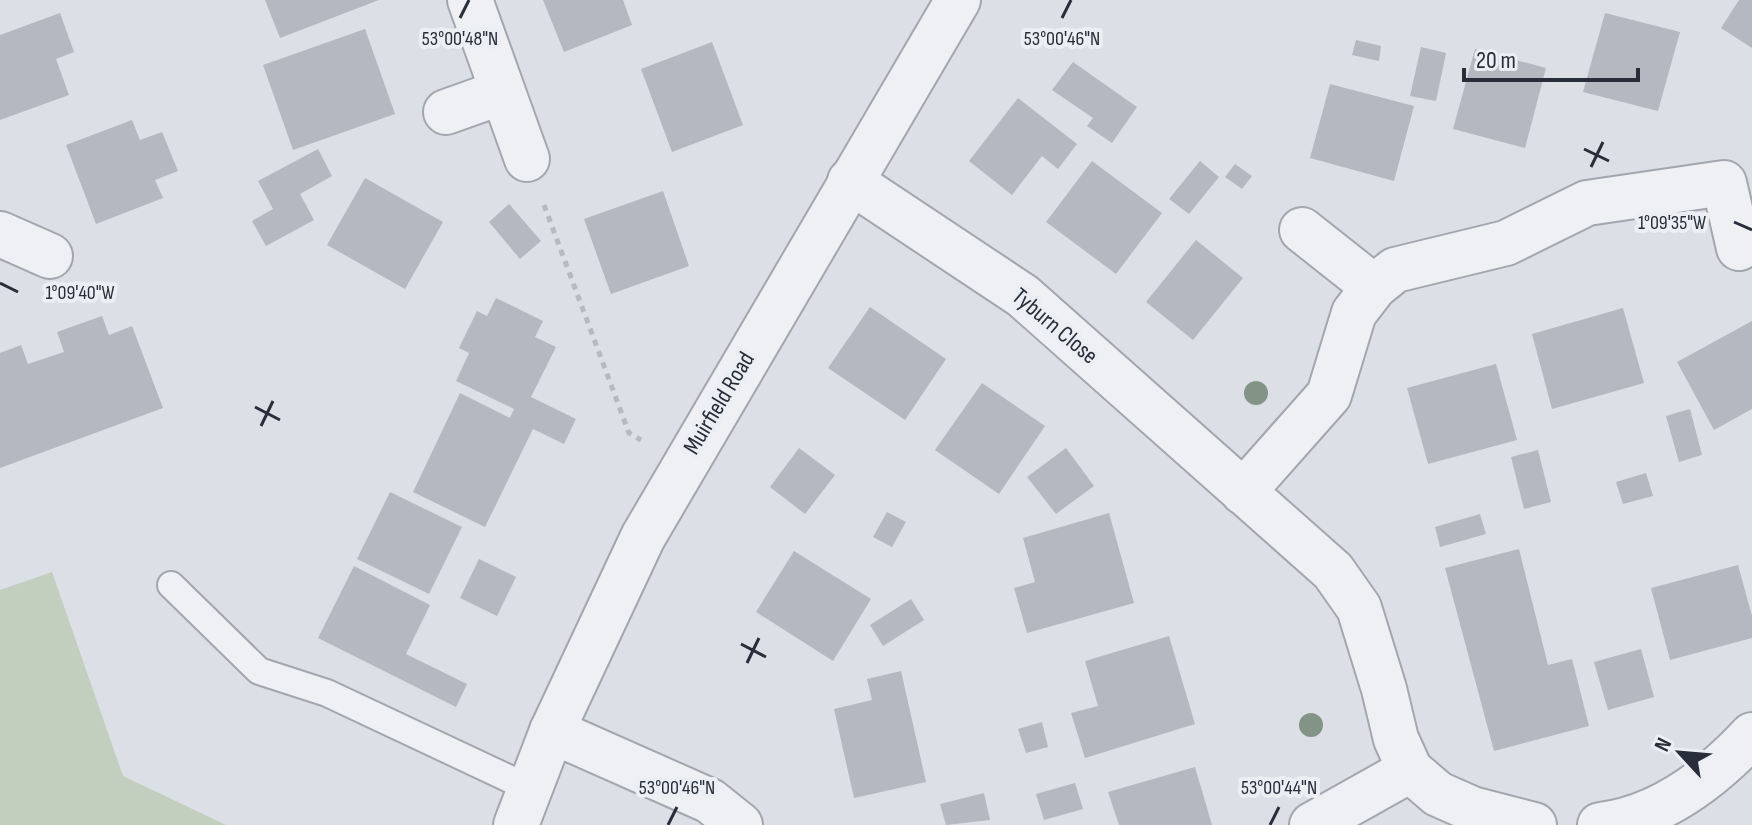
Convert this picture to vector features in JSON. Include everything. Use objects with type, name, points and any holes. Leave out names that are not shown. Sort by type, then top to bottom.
[{"type":"street","points":[[470,0],[527,159]]},
{"type":"street","name":"Muirfield Road","points":[[523,806],[552,731],[617,589],[683,463],[958,0]]},
{"type":"street","points":[[446,112],[502,92]]},
{"type":"street","name":"Tyburn Close","points":[[850,181],[1023,296],[1333,571],[1359,608],[1396,739],[1410,770],[1438,794],[1472,809],[1534,825]]},
{"type":"street","points":[[1243,492],[1329,395],[1354,313],[1374,287],[1395,270],[1506,243],[1587,203],[1724,183],[1739,248]]},
{"type":"street","points":[[1302,230],[1374,287]]},
{"type":"street","points":[[0,234],[50,256]]},
{"type":"street","points":[[552,731],[710,801],[740,825]]},
{"type":"street","points":[[1600,825],[1647,812],[1678,797],[1746,754]]},
{"type":"street","points":[[1312,825],[1410,770]]},
{"type":"lane","points":[[171,585],[259,671],[327,693],[523,806]]},
{"type":"path","points":[[527,159],[629,433],[683,463]]},
{"type":"green space","points":[[52,572],[123,776],[226,825],[0,825],[0,590]]},
{"type":"building","points":[[265,0],[379,0],[280,38]]},
{"type":"building","points":[[543,0],[623,0],[632,25],[564,52]]},
{"type":"building","points":[[1739,0],[1752,0],[1752,48],[1721,28]]},
{"type":"building","points":[[60,13],[74,52],[56,59],[69,95],[0,120],[0,35]]},
{"type":"building","points":[[1605,13],[1680,32],[1658,111],[1583,92]]},
{"type":"building","points":[[365,29],[395,114],[293,150],[263,65]]},
{"type":"building","points":[[1356,40],[1381,46],[1379,61],[1352,55]]},
{"type":"building","points":[[712,42],[743,125],[672,152],[641,69]]},
{"type":"building","points":[[1421,47],[1446,53],[1436,101],[1410,96]]},
{"type":"building","points":[[1475,49],[1546,68],[1525,148],[1453,129]]},
{"type":"building","points":[[1073,62],[1137,107],[1112,143],[1087,126],[1093,118],[1052,90]]},
{"type":"building","points":[[1330,84],[1414,106],[1394,181],[1310,158]]},
{"type":"building","points":[[1018,98],[1077,144],[1058,169],[1042,156],[1012,195],[969,161]]},
{"type":"building","points":[[132,120],[140,140],[162,132],[178,171],[155,180],[163,198],[96,224],[66,145]]},
{"type":"building","points":[[318,149],[332,176],[300,194],[314,220],[266,246],[252,221],[273,209],[258,181]]},
{"type":"building","points":[[1092,161],[1162,213],[1116,274],[1046,222]]},
{"type":"building","points":[[1200,161],[1219,177],[1189,214],[1169,199]]},
{"type":"building","points":[[1235,164],[1252,176],[1242,189],[1225,177]]},
{"type":"building","points":[[365,178],[443,222],[405,289],[327,245]]},
{"type":"building","points":[[663,191],[689,266],[611,294],[584,219]]},
{"type":"building","points":[[509,204],[541,241],[520,259],[489,222]]},
{"type":"building","points":[[1196,240],[1243,278],[1193,340],[1146,302]]},
{"type":"building","points":[[496,298],[543,321],[535,337],[556,347],[531,397],[576,419],[564,444],[533,429],[485,527],[413,492],[460,393],[510,418],[514,409],[456,381],[469,353],[459,348],[477,311],[487,316]]},
{"type":"building","points":[[870,307],[946,359],[905,420],[828,368]]},
{"type":"building","points":[[1623,308],[1644,383],[1552,409],[1532,334]]},
{"type":"building","points":[[102,316],[109,335],[132,326],[163,408],[0,468],[0,353],[21,345],[28,364],[64,352],[57,332]]},
{"type":"building","points":[[1752,321],[1752,409],[1714,430],[1677,362]]},
{"type":"building","points":[[1496,364],[1517,440],[1428,464],[1407,388]]},
{"type":"building","points":[[982,383],[1045,426],[999,494],[935,450]]},
{"type":"building","points":[[1690,409],[1702,455],[1679,462],[1666,416]]},
{"type":"building","points":[[799,448],[835,475],[805,514],[770,487]]},
{"type":"building","points":[[1066,448],[1094,486],[1056,514],[1027,477]]},
{"type":"building","points":[[1538,450],[1551,502],[1524,509],[1511,457]]},
{"type":"building","points":[[1646,473],[1653,496],[1623,504],[1616,482]]},
{"type":"building","points":[[390,492],[462,527],[429,594],[357,559]]},
{"type":"building","points":[[887,512],[906,522],[892,547],[873,537]]},
{"type":"building","points":[[1109,513],[1134,603],[1027,633],[1014,588],[1035,582],[1023,538]]},
{"type":"building","points":[[1480,514],[1486,534],[1440,547],[1435,527]]},
{"type":"building","points":[[1519,549],[1548,665],[1572,659],[1589,726],[1494,751],[1445,568]]},
{"type":"building","points":[[794,551],[871,599],[833,661],[756,612]]},
{"type":"building","points":[[479,559],[516,577],[497,616],[460,598]]},
{"type":"building","points":[[1738,565],[1752,616],[1752,638],[1670,660],[1651,588]]},
{"type":"building","points":[[354,566],[430,605],[406,654],[467,684],[456,707],[318,638]]},
{"type":"building","points":[[911,599],[924,620],[883,646],[870,625]]},
{"type":"building","points":[[1169,636],[1195,724],[1085,758],[1071,713],[1098,706],[1085,661]]},
{"type":"building","points":[[1641,649],[1654,697],[1608,710],[1594,662]]},
{"type":"building","points":[[901,671],[926,782],[854,798],[834,709],[872,700],[867,679]]},
{"type":"building","points":[[1042,722],[1048,747],[1026,753],[1018,729]]},
{"type":"building","points":[[1195,767],[1212,825],[1119,825],[1108,792]]},
{"type":"building","points":[[1075,783],[1083,809],[1044,820],[1036,794]]},
{"type":"building","points":[[984,793],[990,820],[946,825],[940,804]]}]
